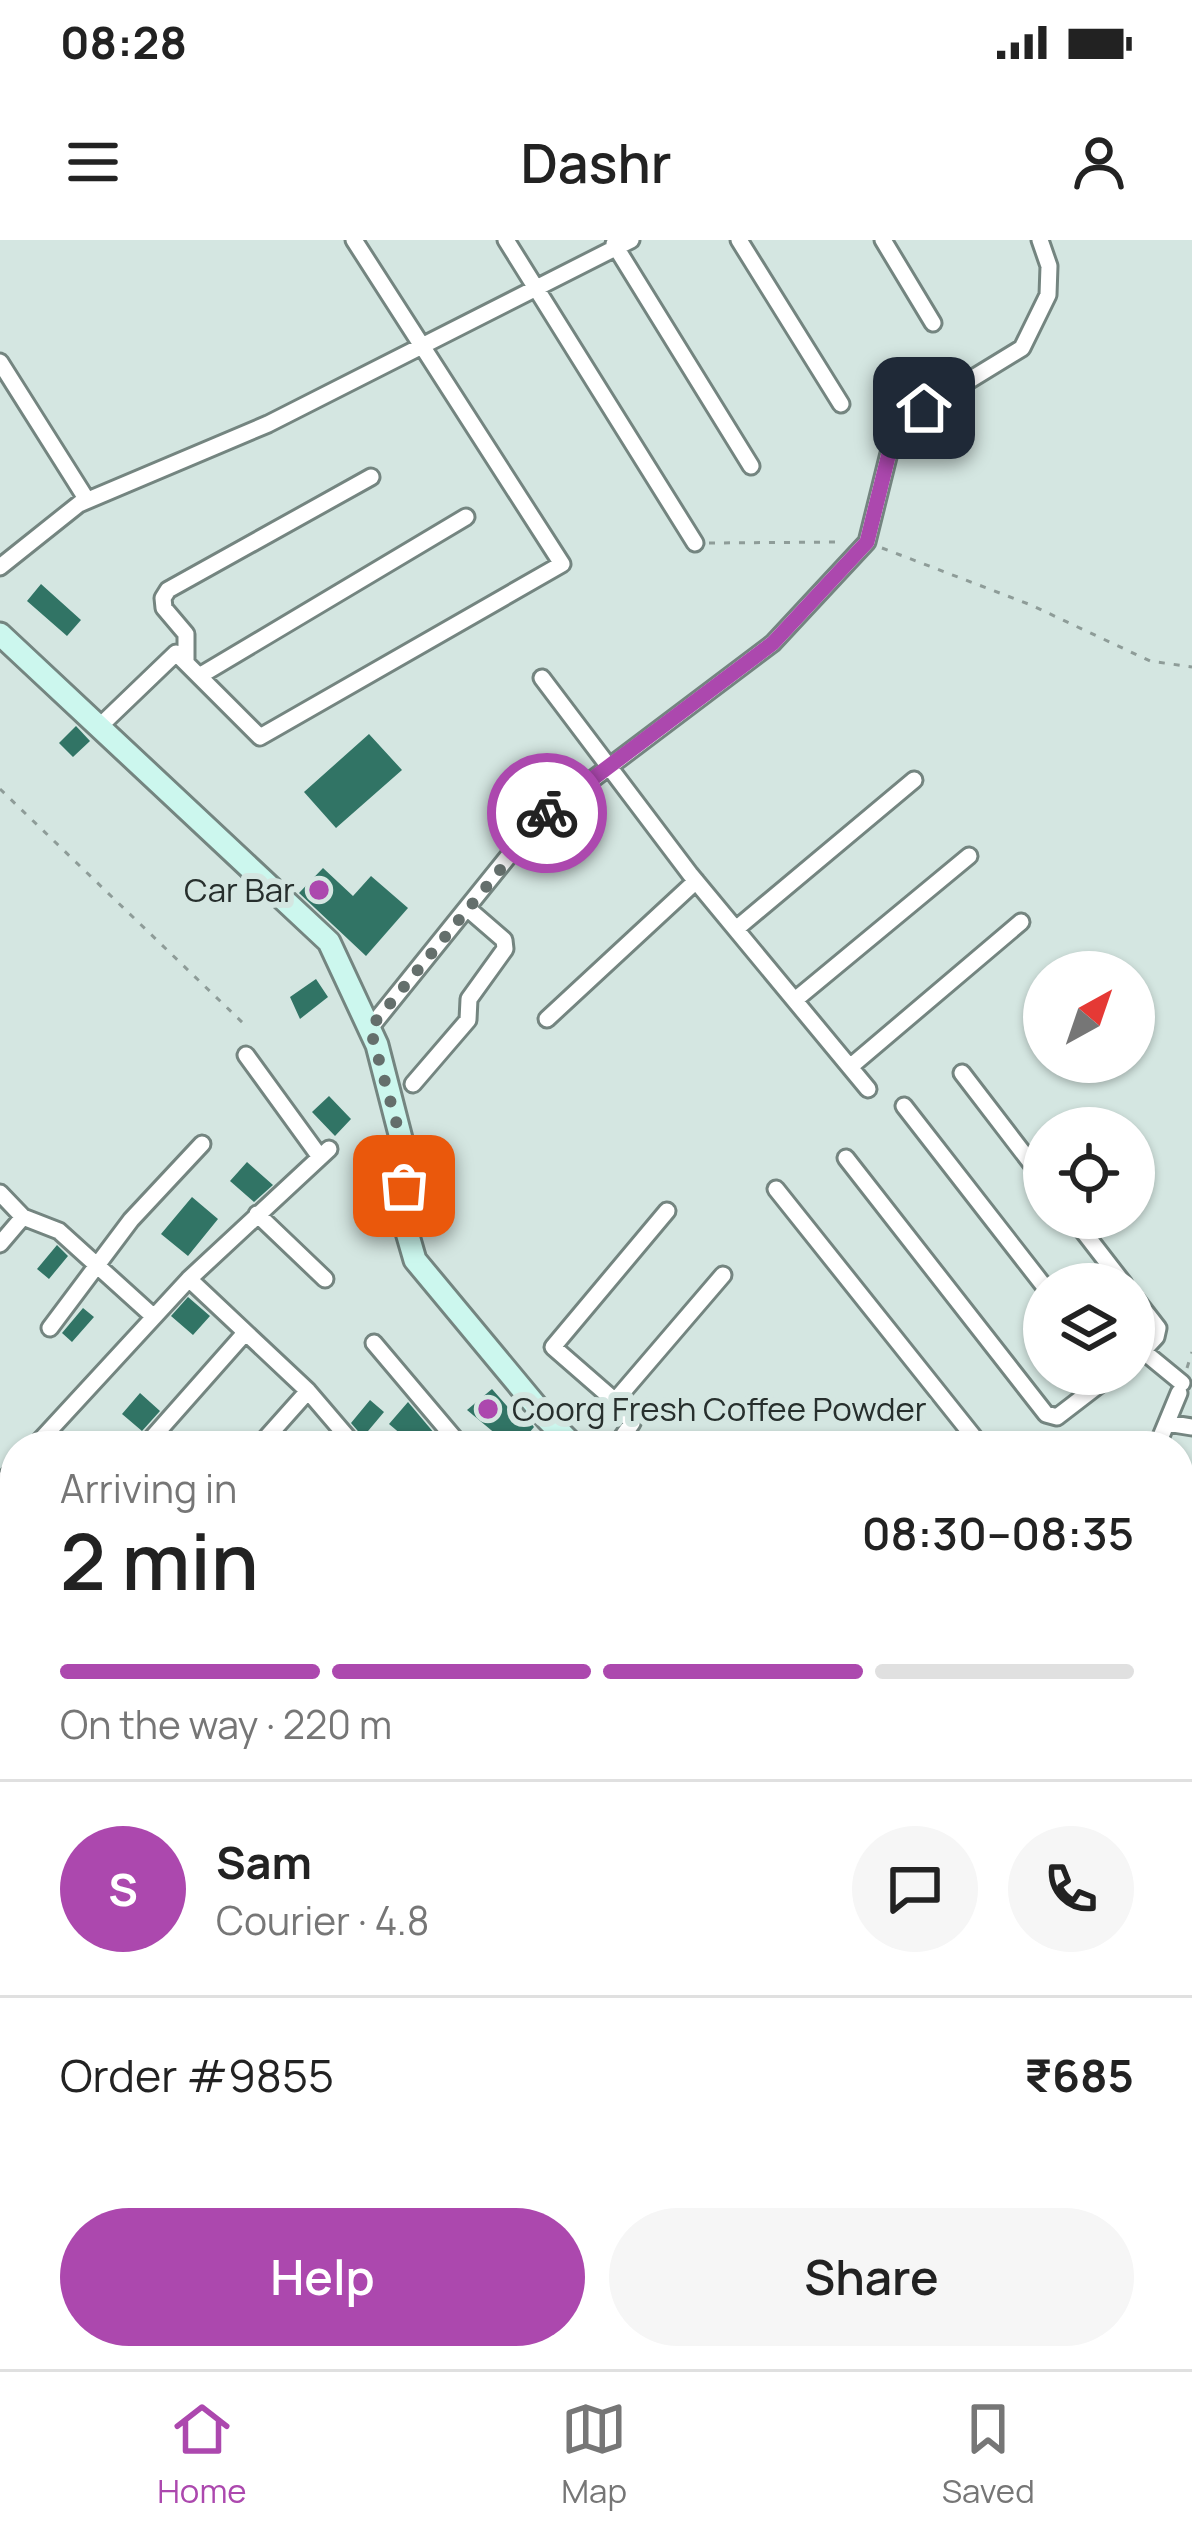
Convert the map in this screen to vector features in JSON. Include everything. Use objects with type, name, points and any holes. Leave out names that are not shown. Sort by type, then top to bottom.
[{"type":"street","points":[[100,726],[176,653],[260,737],[562,564],[354,240]]},
{"type":"street","points":[[506,240],[695,543]]},
{"type":"street","points":[[739,240],[841,404]]},
{"type":"street","points":[[883,240],[933,323]]},
{"type":"street","points":[[370,1028],[536,822],[773,643],[867,542],[892,441],[924,408],[1022,348],[1048,295],[1049,266],[1040,240]]},
{"type":"street","points":[[0,567],[87,500],[268,424],[537,289],[620,242],[751,466]]},
{"type":"street","points":[[0,362],[87,500]]},
{"type":"street","points":[[186,661],[186,634],[164,608],[168,590],[370,478]]},
{"type":"street","points":[[201,675],[466,518]]},
{"type":"street","points":[[0,634],[328,942],[370,1028],[404,1150],[404,1222],[415,1260],[559,1431]]},
{"type":"street","points":[[542,678],[696,881],[868,1089]]},
{"type":"street","points":[[736,929],[914,781]]},
{"type":"street","points":[[795,1000],[970,856]]},
{"type":"street","points":[[547,1019],[696,881]]},
{"type":"street","points":[[413,1084],[468,1019],[469,999],[505,949],[504,940],[467,908]]},
{"type":"street","points":[[850,1067],[1021,922]]},
{"type":"street","points":[[49,1431],[189,1279],[325,1153],[246,1055]]},
{"type":"street","points":[[962,1073],[1023,1153]]},
{"type":"street","points":[[904,1106],[1026,1263]]},
{"type":"street","points":[[50,1328],[130,1220],[202,1144]]},
{"type":"street","points":[[847,1158],[1023,1384]]},
{"type":"street","points":[[776,1189],[969,1431]]},
{"type":"street","points":[[0,1193],[23,1217],[59,1231],[154,1317]]},
{"type":"street","points":[[627,1431],[632,1424],[615,1401],[554,1347],[668,1211]]},
{"type":"street","points":[[257,1214],[325,1279]]},
{"type":"street","points":[[0,1244],[23,1217]]},
{"type":"street","points":[[1089,1239],[1108,1263]]},
{"type":"street","points":[[615,1401],[723,1276]]},
{"type":"street","points":[[189,1279],[308,1391],[342,1431]]},
{"type":"street","points":[[158,1431],[245,1333]]},
{"type":"street","points":[[374,1343],[448,1431]]},
{"type":"street","points":[[1155,1368],[1180,1388],[1163,1431]]},
{"type":"street","points":[[272,1431],[308,1391]]},
{"type":"street","points":[[1031,1395],[1046,1414],[1057,1417],[1086,1395]]},
{"type":"street","points":[[1166,1423],[1192,1426]]},
{"type":"path","points":[[695,543],[867,542],[1031,605],[1150,661],[1192,668]]},
{"type":"path","points":[[0,790],[245,1025]]},
{"type":"building","points":[[41,584],[81,620],[67,636],[27,601]]},
{"type":"building","points":[[76,726],[90,741],[73,757],[59,743]]},
{"type":"building","points":[[369,734],[402,770],[336,828],[304,792]]},
{"type":"building","points":[[323,868],[353,896],[371,876],[408,908],[366,956],[299,893]]},
{"type":"building","points":[[316,979],[328,997],[300,1019],[290,997]]},
{"type":"building","points":[[329,1096],[351,1119],[335,1136],[312,1112]]},
{"type":"building","points":[[247,1162],[273,1185],[254,1202],[230,1181]]},
{"type":"building","points":[[192,1197],[218,1219],[188,1256],[161,1234]]},
{"type":"building","points":[[57,1245],[68,1256],[49,1279],[37,1269]]},
{"type":"building","points":[[188,1297],[210,1316],[193,1335],[171,1316]]},
{"type":"building","points":[[83,1308],[94,1317],[72,1342],[62,1333]]},
{"type":"building","points":[[492,1389],[520,1421],[525,1416],[534,1427],[531,1431],[492,1431],[467,1410]]},
{"type":"building","points":[[140,1393],[160,1411],[142,1431],[122,1414]]},
{"type":"building","points":[[370,1400],[384,1412],[368,1431],[358,1431],[351,1423]]},
{"type":"building","points":[[408,1402],[432,1431],[397,1431],[389,1424]]},
{"type":"way so far","points":[[404,1186],[404,1150],[370,1028],[547,813]]},
{"type":"place","name":"Car Bar","points":[[319,890]]},
{"type":"place","name":"Coorg Fresh Coffee Powder","points":[[488,1409]]},
{"type":"route","points":[[547,813],[773,643],[867,542],[892,441],[924,408]]}]
